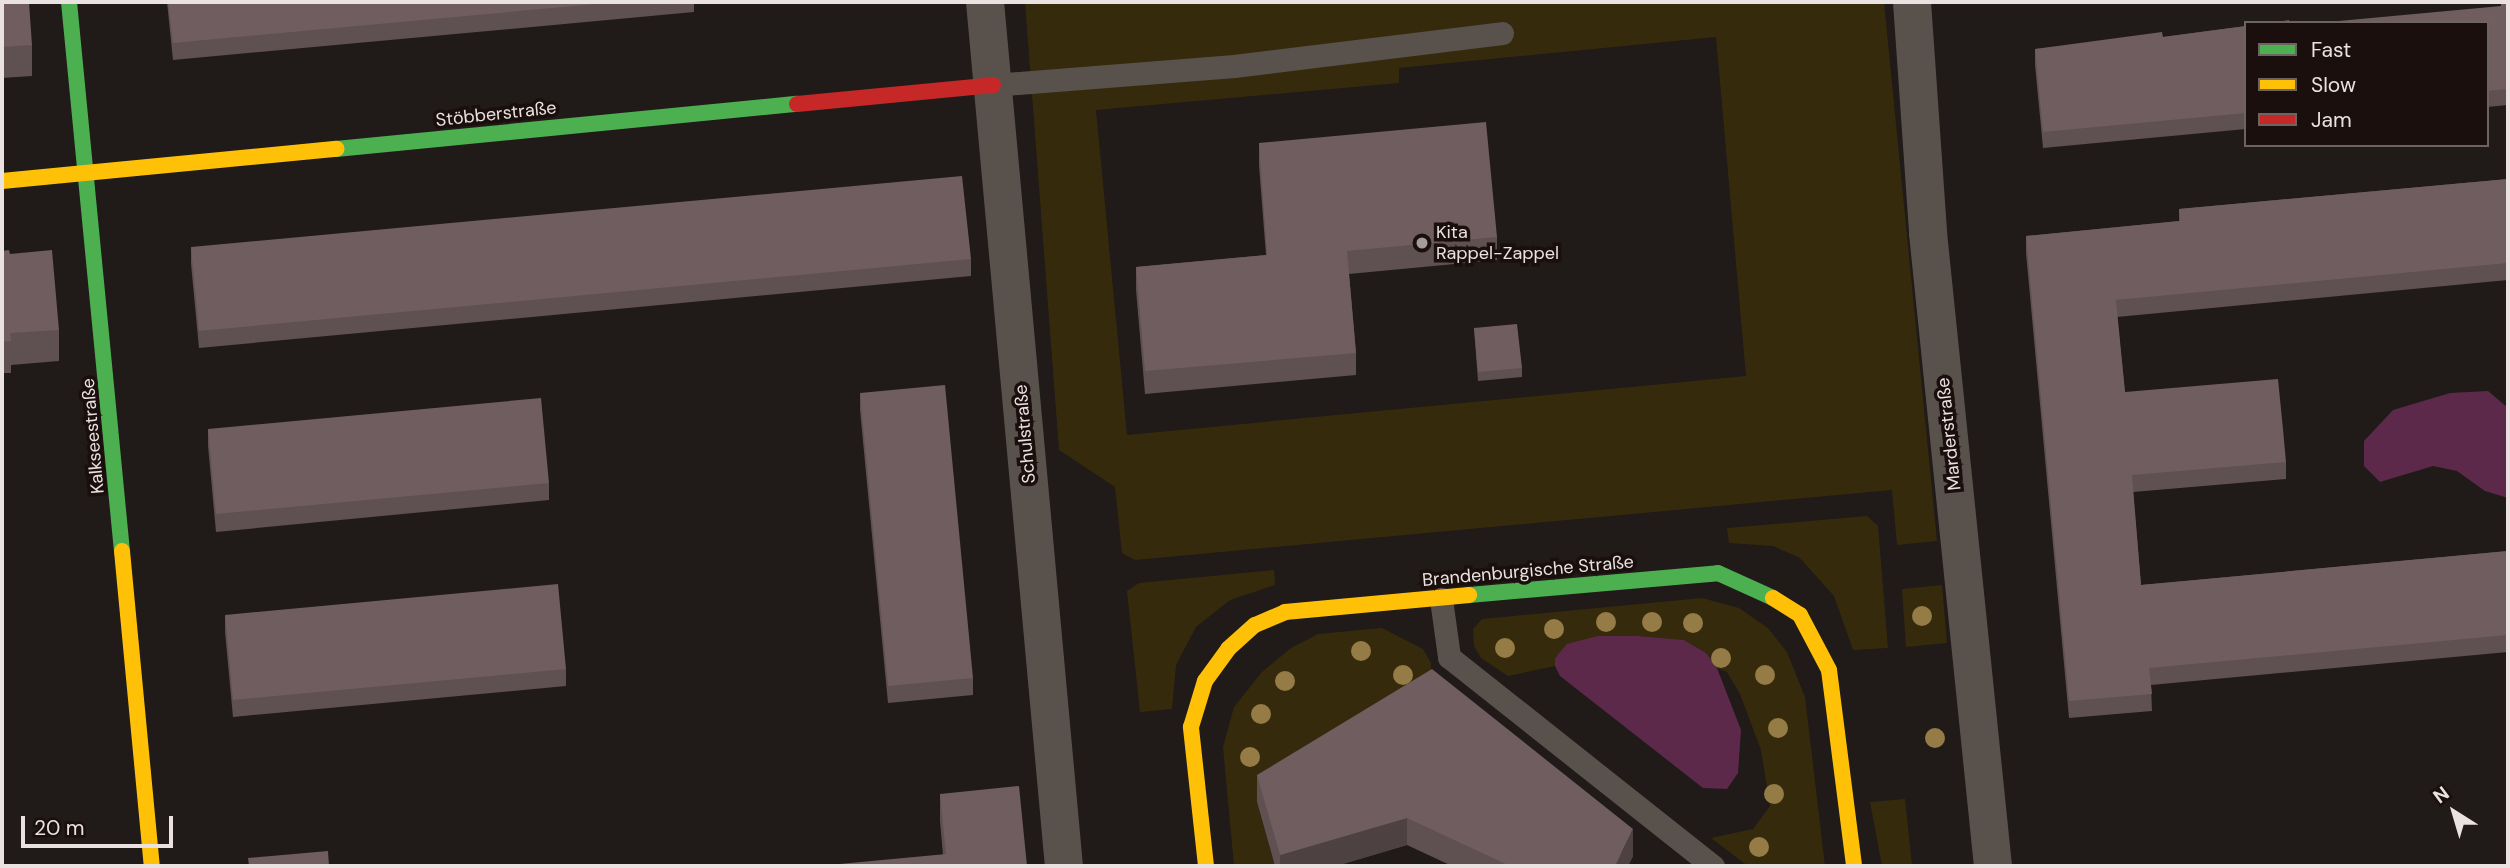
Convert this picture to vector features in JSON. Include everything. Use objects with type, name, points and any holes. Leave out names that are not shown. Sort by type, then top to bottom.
[{"type":"street","name":"Kalkseestraße","points":[[69,2],[89,173],[152,866]]},
{"type":"street","name":"Schulstraße","points":[[985,2],[1065,866]]},
{"type":"street","name":"Marderstraße","points":[[1916,2],[1928,233],[1993,866]]},
{"type":"street","name":"Stöbberstraße","points":[[2,181],[993,85]]},
{"type":"street","name":"Brandenburgische Straße","points":[[1206,866],[1191,727],[1205,681],[1227,649],[1255,625],[1284,612],[1718,573],[1756,586],[1800,615],[1829,670],[1854,866]]},
{"type":"lane","points":[[993,85],[1234,66],[1502,33]]},
{"type":"lane","points":[[1441,599],[1449,657],[1713,866]]},
{"type":"shaded area","points":[[1025,2],[1884,2],[1937,541],[1897,545],[1892,490],[1135,560],[1122,553],[1115,487],[1059,450]],"holes":[[[1716,37],[1746,376],[1127,435],[1096,110],[1399,83],[1399,68]]]},
{"type":"shaded area","points":[[2488,391],[2508,408],[2508,498],[2485,491],[2457,471],[2433,466],[2380,482],[2364,466],[2364,441],[2393,410],[2450,393]]},
{"type":"shaded area","points":[[1867,516],[1878,526],[1888,648],[1853,650],[1834,596],[1800,558],[1773,546],[1729,543],[1727,528]]},
{"type":"shaded area","points":[[1274,570],[1275,585],[1230,600],[1196,627],[1176,665],[1172,709],[1140,712],[1127,591],[1139,583]]},
{"type":"shaded area","points":[[1942,585],[1947,643],[1906,647],[1902,589]]},
{"type":"shaded area","points":[[1702,598],[1739,608],[1768,628],[1787,652],[1805,697],[1825,866],[1748,866],[1711,838],[1753,829],[1770,806],[1761,750],[1740,694],[1727,672],[1717,668],[1706,653],[1684,640],[1598,636],[1555,657],[1555,666],[1508,676],[1481,658],[1474,646],[1473,629],[1482,619]]},
{"type":"shaded area","points":[[1382,628],[1423,649],[1431,663],[1432,696],[1257,802],[1275,866],[1234,866],[1223,747],[1234,707],[1262,672],[1291,648],[1318,634]]},
{"type":"shaded area","points":[[1598,636],[1684,640],[1706,653],[1717,668],[1741,730],[1738,773],[1727,789],[1703,788],[1560,676],[1555,666],[1555,658],[1567,644]]},
{"type":"shaded area","points":[[1905,799],[1912,866],[1882,866],[1870,802]]},
{"type":"building","points":[[2,2],[29,2],[32,45],[2,47]]},
{"type":"building","points":[[168,2],[617,2],[173,43]]},
{"type":"building","points":[[2501,2],[2508,2],[2508,89],[2489,91],[2489,21],[2339,21],[2501,6]]},
{"type":"building","points":[[2244,26],[2244,113],[2043,132],[2035,49],[2162,32],[2163,37]]},
{"type":"building","points":[[1486,122],[1497,237],[1347,251],[1356,353],[1145,371],[1136,267],[1267,255],[1259,143]]},
{"type":"building","points":[[962,176],[971,259],[199,331],[191,247]]},
{"type":"building","points":[[2508,179],[2508,263],[2116,300],[2125,392],[2278,379],[2286,462],[2132,475],[2141,585],[2508,551],[2508,635],[2149,668],[2152,694],[2069,701],[2026,236],[2180,221],[2179,209]]},
{"type":"building","points":[[9,250],[10,254],[52,250],[59,330],[10,333],[11,341],[2,342],[2,251]]},
{"type":"building","points":[[1517,324],[1522,368],[1478,372],[1474,328]]},
{"type":"building","points":[[945,385],[973,678],[888,686],[860,393]]},
{"type":"building","points":[[541,398],[549,483],[216,514],[208,429]]},
{"type":"building","points":[[558,584],[566,669],[233,700],[225,615]]},
{"type":"building","points":[[1432,669],[1633,829],[1615,866],[1510,866],[1407,818],[1280,855],[1257,775]]},
{"type":"building","points":[[1019,786],[1027,866],[818,866],[946,854],[940,794]]},
{"type":"building","points":[[328,851],[329,866],[249,866],[248,858]]},
{"type":"traffic: fast","points":[[69,2],[122,551]]},
{"type":"traffic: fast","points":[[336,149],[797,104]]},
{"type":"traffic: fast","points":[[1469,595],[1718,573],[1773,598]]},
{"type":"traffic: slow","points":[[2,181],[336,149]]},
{"type":"traffic: slow","points":[[122,551],[152,866]]},
{"type":"traffic: slow","points":[[1206,866],[1191,727],[1205,681],[1228,649],[1255,625],[1285,612],[1469,595]]},
{"type":"traffic: slow","points":[[1773,598],[1800,615],[1829,670],[1854,866]]},
{"type":"traffic: jam","points":[[797,104],[993,85]]},
{"type":"place","name":"Kita Rappel-Zappel","points":[[1422,243]]}]
